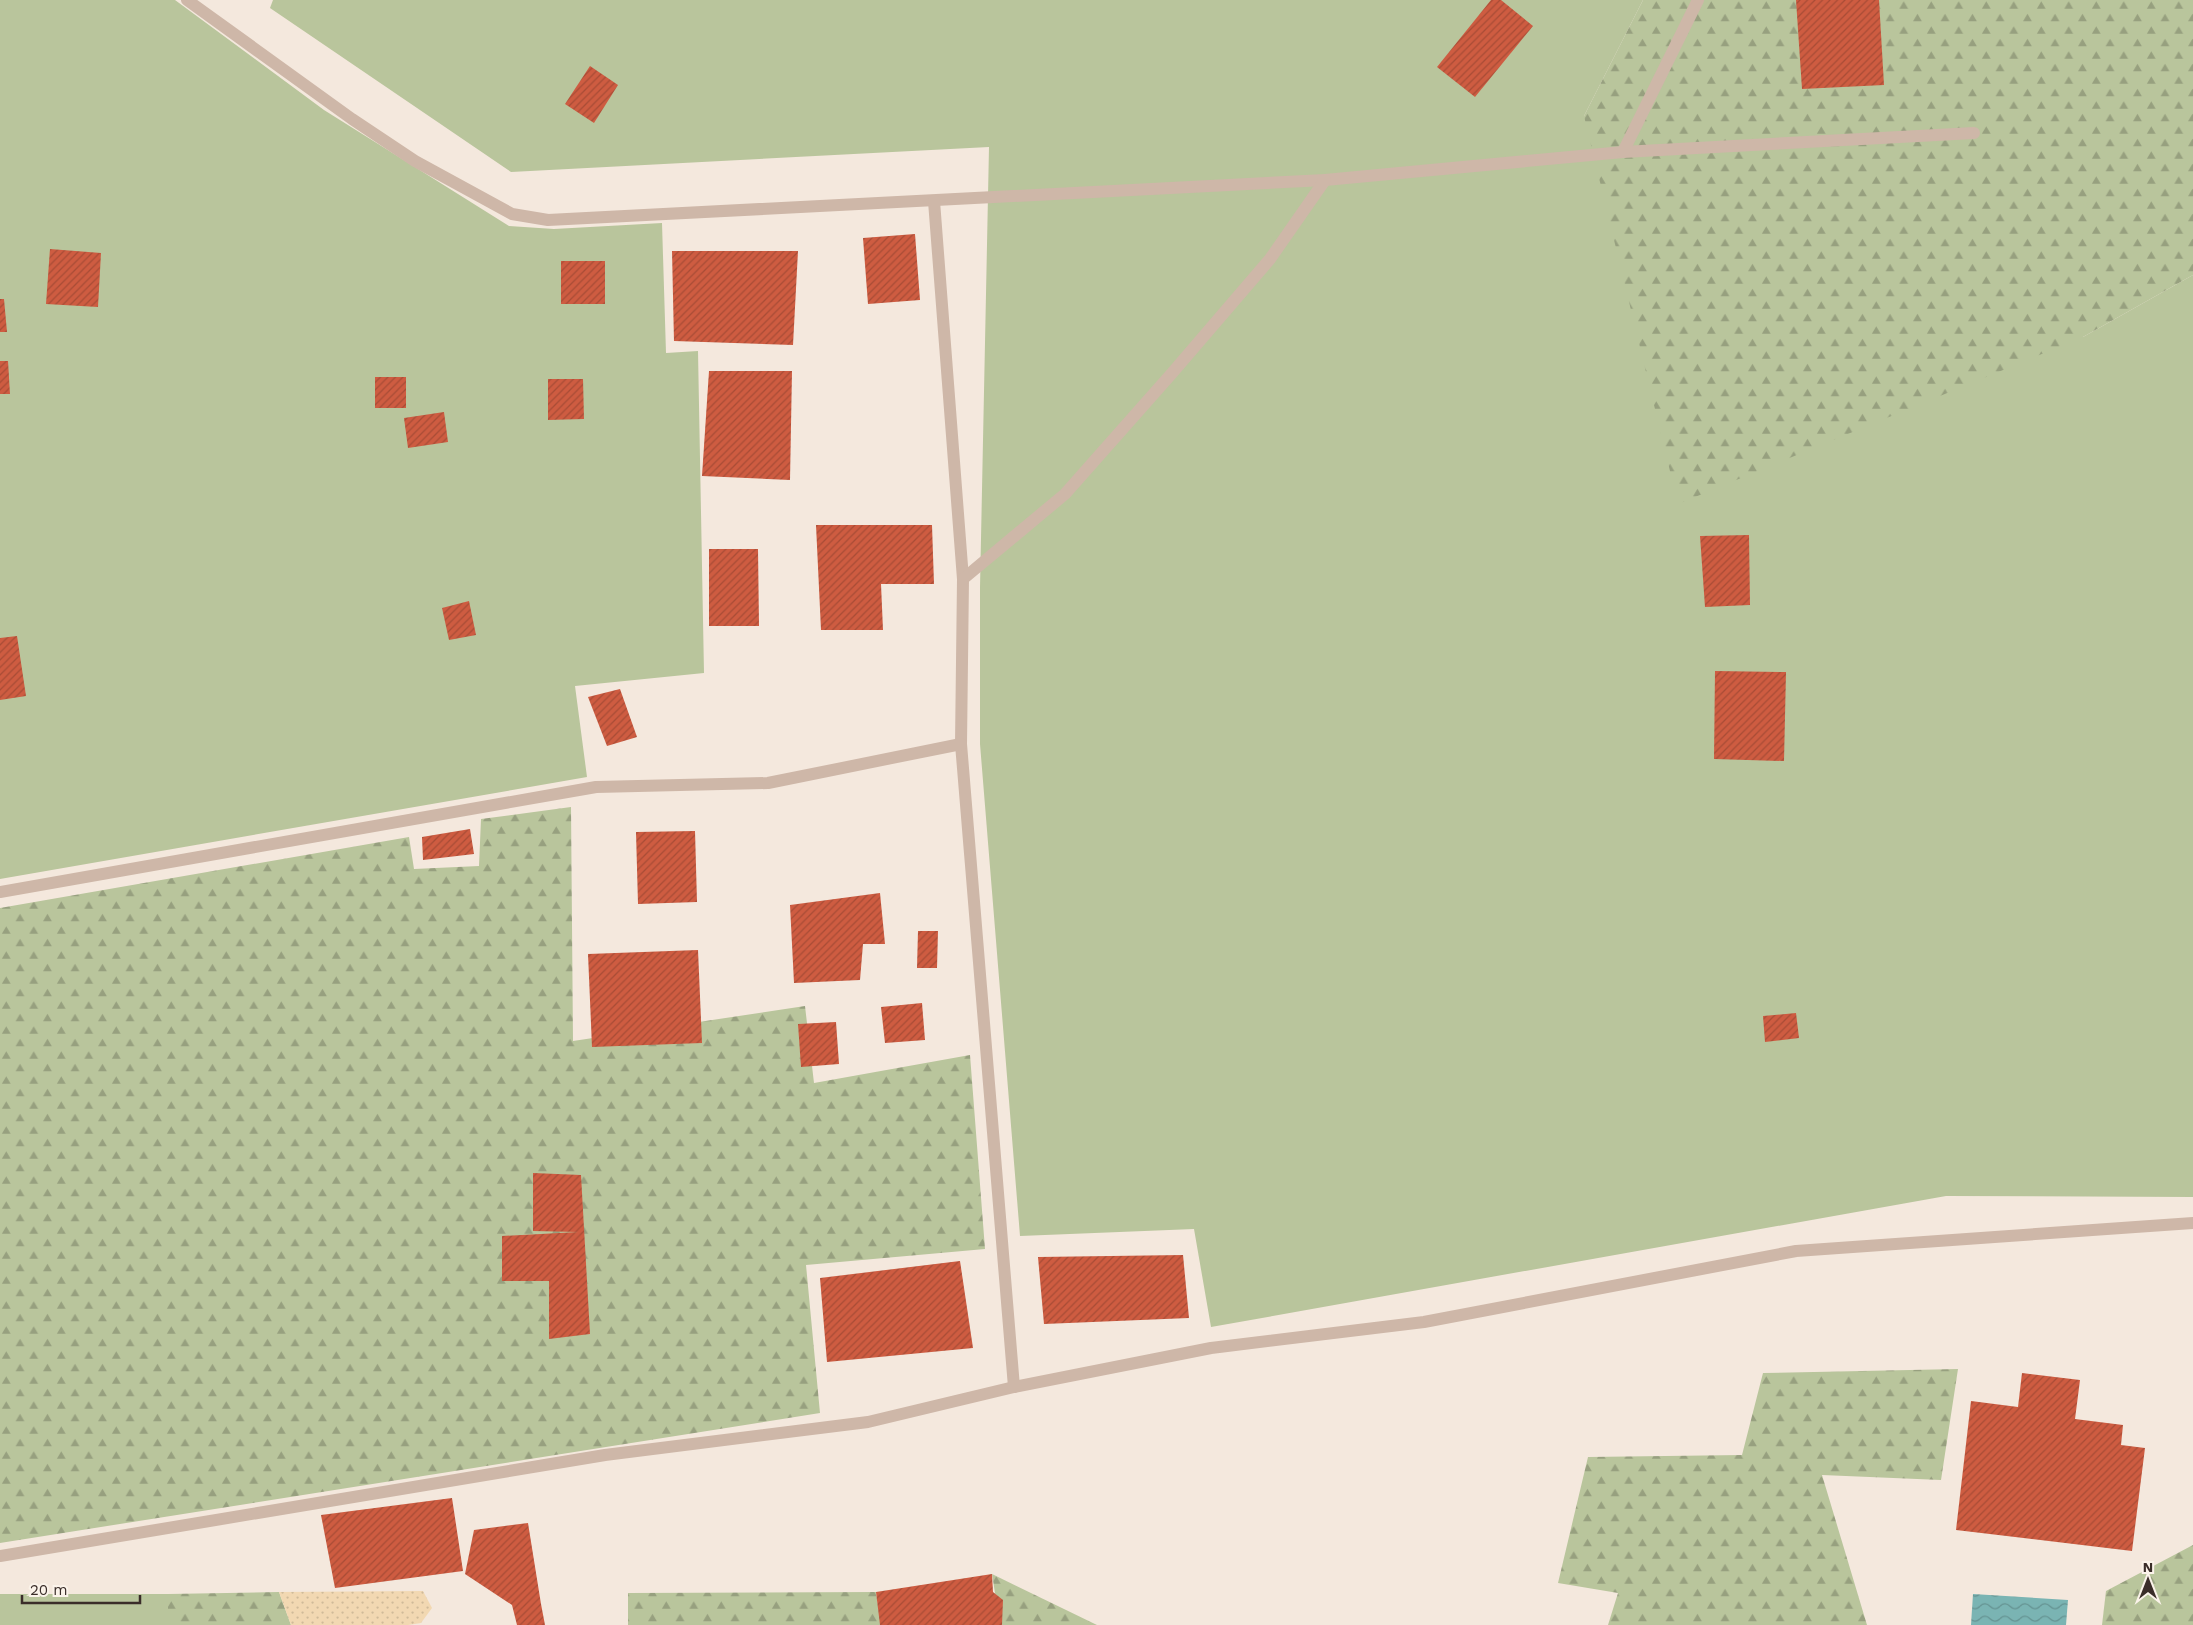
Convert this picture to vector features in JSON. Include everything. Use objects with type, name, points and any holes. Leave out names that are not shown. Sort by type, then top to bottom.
[{"type":"street","points":[[187,0],[352,119],[407,156],[512,214],[548,220],[1325,180],[1623,152],[1974,133]]},
{"type":"street","points":[[1623,152],[1698,0]]},
{"type":"street","points":[[963,579],[1065,494],[1174,372],[1270,259],[1325,180]]},
{"type":"street","points":[[934,201],[963,579],[961,744],[1014,1387]]},
{"type":"street","points":[[0,892],[596,787],[768,783],[961,744]]},
{"type":"street","points":[[0,1556],[605,1455],[868,1422],[1014,1387],[1211,1348],[1424,1322],[1796,1251],[2193,1224]]},
{"type":"green space","points":[[0,0],[175,0],[324,110],[509,226],[554,229],[662,223],[666,353],[698,351],[704,673],[575,686],[587,777],[0,879]]},
{"type":"green space","points":[[273,0],[1643,0],[1584,116],[2083,337],[2193,275],[2193,1197],[1946,1196],[1211,1327],[1194,1229],[1020,1236],[980,744],[980,588],[989,147],[511,172],[270,8]]},
{"type":"green space","points":[[1643,0],[2193,0],[2193,275],[2083,337],[1678,504],[1584,116]]},
{"type":"green space","points":[[571,807],[573,1041],[805,1006],[814,1083],[970,1055],[985,1249],[806,1265],[820,1413],[0,1543],[0,908],[409,837],[414,869],[479,866],[481,819]]},
{"type":"green space","points":[[1958,1369],[1941,1480],[1822,1475],[1867,1625],[1608,1625],[1618,1593],[1558,1583],[1588,1457],[1742,1455],[1763,1373]]},
{"type":"green space","points":[[2193,1545],[2193,1625],[2102,1625],[2106,1591]]},
{"type":"green space","points":[[992,1574],[1097,1625],[1000,1625]]},
{"type":"green space","points":[[279,1592],[291,1625],[168,1625],[168,1594]]},
{"type":"green space","points":[[876,1592],[881,1625],[628,1625],[628,1593]]},
{"type":"green space","points":[[0,1594],[168,1594],[168,1625],[0,1625]]},
{"type":"sand","points":[[423,1591],[432,1608],[421,1623],[408,1625],[291,1625],[279,1592]]},
{"type":"water","points":[[1973,1594],[2068,1600],[2066,1625],[1971,1625]]},
{"type":"building","points":[[1491,0],[1501,0],[1533,26],[1475,97],[1437,67]]},
{"type":"building","points":[[1796,0],[1879,0],[1884,85],[1802,89]]},
{"type":"building","points":[[590,66],[618,85],[594,123],[565,104]]},
{"type":"building","points":[[915,234],[920,300],[868,304],[863,238]]},
{"type":"building","points":[[50,249],[101,253],[98,307],[46,304]]},
{"type":"building","points":[[672,251],[798,251],[793,345],[674,341]]},
{"type":"building","points":[[561,261],[605,261],[605,304],[561,304]]},
{"type":"building","points":[[0,299],[4,299],[7,332],[0,332]]},
{"type":"building","points":[[0,361],[8,361],[10,394],[0,394]]},
{"type":"building","points":[[709,371],[792,371],[790,480],[702,476]]},
{"type":"building","points":[[375,377],[406,377],[406,408],[375,408]]},
{"type":"building","points":[[548,379],[583,379],[584,419],[548,420]]},
{"type":"building","points":[[444,412],[448,442],[408,448],[404,418]]},
{"type":"building","points":[[816,525],[932,525],[934,584],[881,584],[883,630],[821,630]]},
{"type":"building","points":[[1749,535],[1750,605],[1705,607],[1700,536]]},
{"type":"building","points":[[709,549],[758,549],[759,626],[709,626]]},
{"type":"building","points":[[469,601],[476,635],[449,640],[442,608]]},
{"type":"building","points":[[17,636],[26,696],[0,700],[0,638]]},
{"type":"building","points":[[1715,671],[1786,672],[1784,761],[1714,759]]},
{"type":"building","points":[[620,689],[637,737],[607,746],[588,697]]},
{"type":"building","points":[[470,829],[474,854],[423,860],[422,837]]},
{"type":"building","points":[[695,831],[697,902],[638,904],[636,832]]},
{"type":"building","points":[[880,893],[885,944],[863,944],[860,980],[794,983],[790,905]]},
{"type":"building","points":[[918,931],[938,931],[937,968],[917,968]]},
{"type":"building","points":[[698,950],[702,1043],[592,1047],[588,954]]},
{"type":"building","points":[[922,1003],[925,1040],[885,1043],[881,1007]]},
{"type":"building","points":[[1796,1013],[1799,1038],[1765,1042],[1763,1016]]},
{"type":"building","points":[[836,1022],[839,1064],[801,1067],[798,1024]]},
{"type":"building","points":[[533,1173],[581,1175],[590,1334],[549,1339],[549,1281],[502,1281],[502,1236],[578,1232],[533,1231]]},
{"type":"building","points":[[1183,1255],[1189,1318],[1044,1324],[1038,1257]]},
{"type":"building","points":[[960,1261],[973,1348],[827,1362],[820,1278]]},
{"type":"building","points":[[2022,1373],[2080,1380],[2075,1419],[2123,1425],[2121,1445],[2145,1448],[2132,1551],[1956,1530],[1971,1401],[2018,1407]]},
{"type":"building","points":[[452,1498],[463,1571],[335,1588],[321,1515]]},
{"type":"building","points":[[528,1523],[545,1625],[517,1625],[512,1605],[465,1574],[474,1530]]},
{"type":"building","points":[[992,1574],[993,1592],[1003,1600],[1002,1625],[880,1625],[876,1592]]}]
